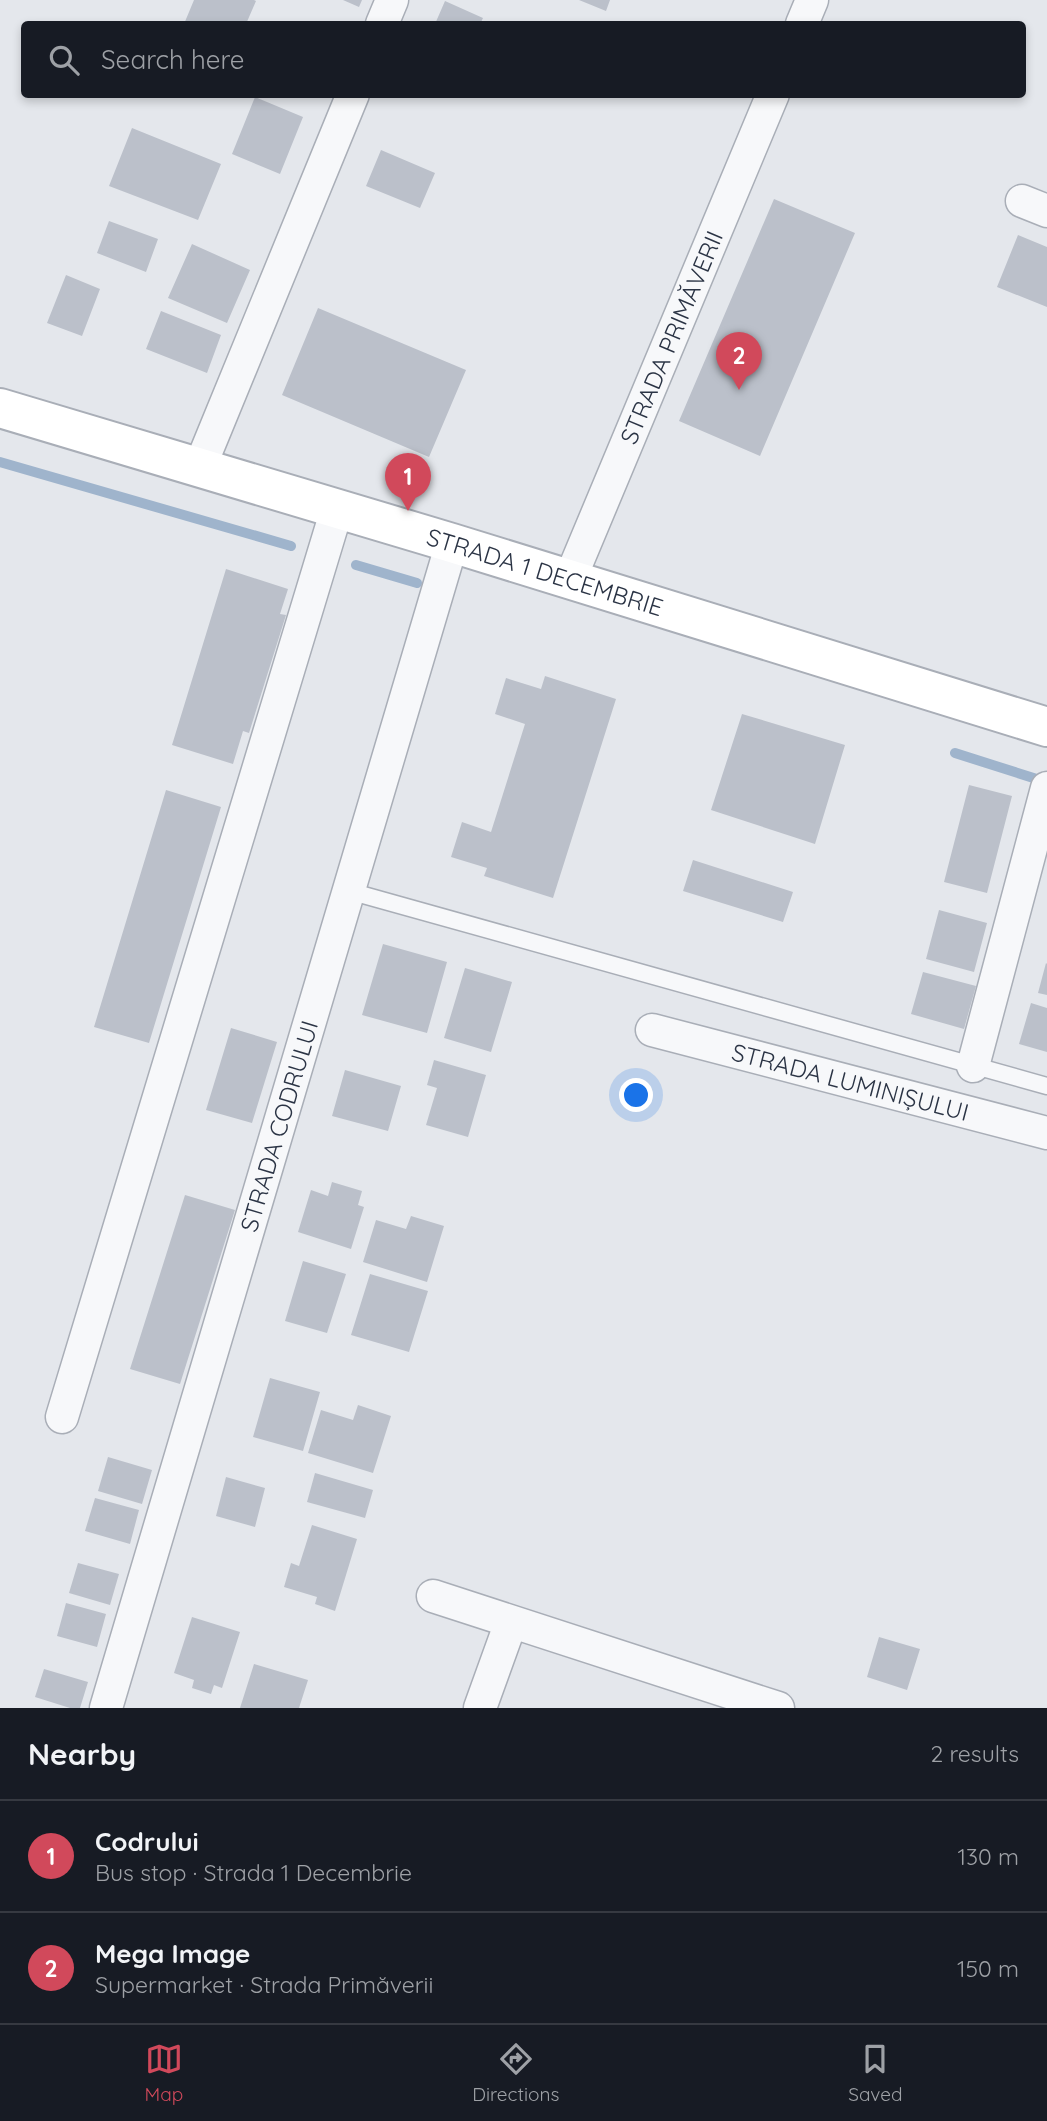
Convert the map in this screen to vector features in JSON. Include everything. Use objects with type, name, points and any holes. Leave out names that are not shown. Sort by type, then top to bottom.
[{"type":"main road","name":"STRADA 1 DECEMBRIE","points":[[0,408],[452,543],[1047,727]]},
{"type":"street","points":[[383,21],[392,0]]},
{"type":"street","points":[[803,21],[812,0]]},
{"type":"street","points":[[200,469],[351,98]]},
{"type":"street","name":"STRADA PRIMĂVERII","points":[[570,579],[771,98]]},
{"type":"street","points":[[61,1417],[337,509]]},
{"type":"street","name":"STRADA CODRULUI","points":[[106,1708],[452,543]]},
{"type":"street","points":[[973,1066],[1046,793]]},
{"type":"street","name":"STRADA LUMINIȘULUI","points":[[652,1030],[1047,1133]]},
{"type":"street","points":[[433,1596],[778,1708]]},
{"type":"street","points":[[480,1708],[511,1622]]},
{"type":"lane","points":[[349,891],[1047,1086]]},
{"type":"building","points":[[194,0],[256,1],[247,21],[185,21]]},
{"type":"building","points":[[343,0],[362,0],[359,7]]},
{"type":"building","points":[[579,0],[610,0],[606,11]]},
{"type":"building","points":[[445,1],[483,18],[482,21],[436,21]]},
{"type":"building","points":[[255,98],[303,117],[280,174],[232,154]]},
{"type":"building","points":[[132,128],[221,164],[198,220],[109,186]]},
{"type":"building","points":[[381,150],[435,173],[420,208],[366,186]]},
{"type":"building","points":[[774,199],[855,233],[760,456],[679,421]]},
{"type":"building","points":[[109,221],[158,239],[146,272],[97,253]]},
{"type":"building","points":[[1018,235],[1047,247],[1047,307],[997,287]]},
{"type":"building","points":[[192,244],[250,270],[227,323],[168,298]]},
{"type":"building","points":[[66,275],[100,289],[82,336],[47,323]]},
{"type":"building","points":[[318,308],[466,370],[429,457],[282,395]]},
{"type":"building","points":[[161,311],[221,335],[207,373],[146,349]]},
{"type":"building","points":[[226,569],[288,589],[280,614],[286,615],[249,733],[243,731],[233,764],[172,745]]},
{"type":"building","points":[[545,676],[616,699],[553,898],[484,876],[487,868],[451,857],[462,822],[491,832],[525,724],[495,714],[506,678],[541,689]]},
{"type":"building","points":[[742,714],[845,745],[815,844],[711,810]]},
{"type":"building","points":[[969,785],[1012,796],[987,893],[944,882]]},
{"type":"building","points":[[166,790],[221,807],[149,1043],[94,1027]]},
{"type":"building","points":[[693,860],[793,892],[783,922],[683,891]]},
{"type":"building","points":[[939,910],[987,923],[974,972],[926,959]]},
{"type":"building","points":[[383,944],[447,962],[427,1033],[362,1015]]},
{"type":"building","points":[[1047,964],[1047,995],[1038,993]]},
{"type":"building","points":[[465,968],[512,982],[491,1052],[444,1038]]},
{"type":"building","points":[[923,972],[976,986],[964,1029],[911,1014]]},
{"type":"building","points":[[1031,1003],[1047,1008],[1047,1052],[1019,1044]]},
{"type":"building","points":[[231,1028],[277,1042],[252,1123],[206,1110]]},
{"type":"building","points":[[434,1060],[486,1075],[468,1137],[426,1125],[437,1088],[427,1085]]},
{"type":"building","points":[[345,1070],[401,1086],[388,1131],[332,1116]]},
{"type":"building","points":[[332,1182],[362,1191],[358,1205],[364,1207],[351,1249],[298,1232],[311,1190],[328,1196]]},
{"type":"building","points":[[185,1195],[235,1210],[180,1384],[130,1369]]},
{"type":"building","points":[[411,1216],[444,1226],[427,1282],[363,1262],[376,1220],[406,1229]]},
{"type":"building","points":[[303,1261],[346,1274],[327,1333],[285,1321]]},
{"type":"building","points":[[370,1274],[428,1291],[409,1352],[351,1335]]},
{"type":"building","points":[[270,1378],[320,1392],[303,1451],[253,1437]]},
{"type":"building","points":[[358,1405],[391,1416],[373,1473],[308,1453],[321,1410],[353,1420]]},
{"type":"building","points":[[108,1457],[152,1470],[142,1504],[98,1491]]},
{"type":"building","points":[[315,1473],[373,1490],[365,1518],[307,1502]]},
{"type":"building","points":[[226,1477],[265,1488],[255,1527],[216,1516]]},
{"type":"building","points":[[95,1498],[139,1510],[130,1544],[85,1531]]},
{"type":"building","points":[[312,1525],[357,1539],[335,1611],[315,1604],[317,1597],[284,1587],[291,1563],[299,1566]]},
{"type":"building","points":[[78,1563],[119,1574],[110,1605],[69,1593]]},
{"type":"building","points":[[66,1603],[106,1614],[97,1647],[57,1636]]},
{"type":"building","points":[[192,1617],[240,1632],[222,1688],[214,1685],[211,1694],[192,1688],[194,1680],[174,1673]]},
{"type":"building","points":[[879,1637],[920,1649],[907,1690],[867,1677]]},
{"type":"building","points":[[254,1664],[308,1680],[299,1708],[240,1708]]},
{"type":"building","points":[[44,1669],[88,1682],[80,1708],[70,1708],[35,1697]]},
{"type":"waterway","points":[[0,462],[291,546]]},
{"type":"waterway","points":[[356,565],[417,583]]},
{"type":"waterway","points":[[955,753],[1046,782]]},
{"type":"place","name":"Mega Image","points":[[739,390]]},
{"type":"place","name":"Codrului","points":[[408,511]]}]
